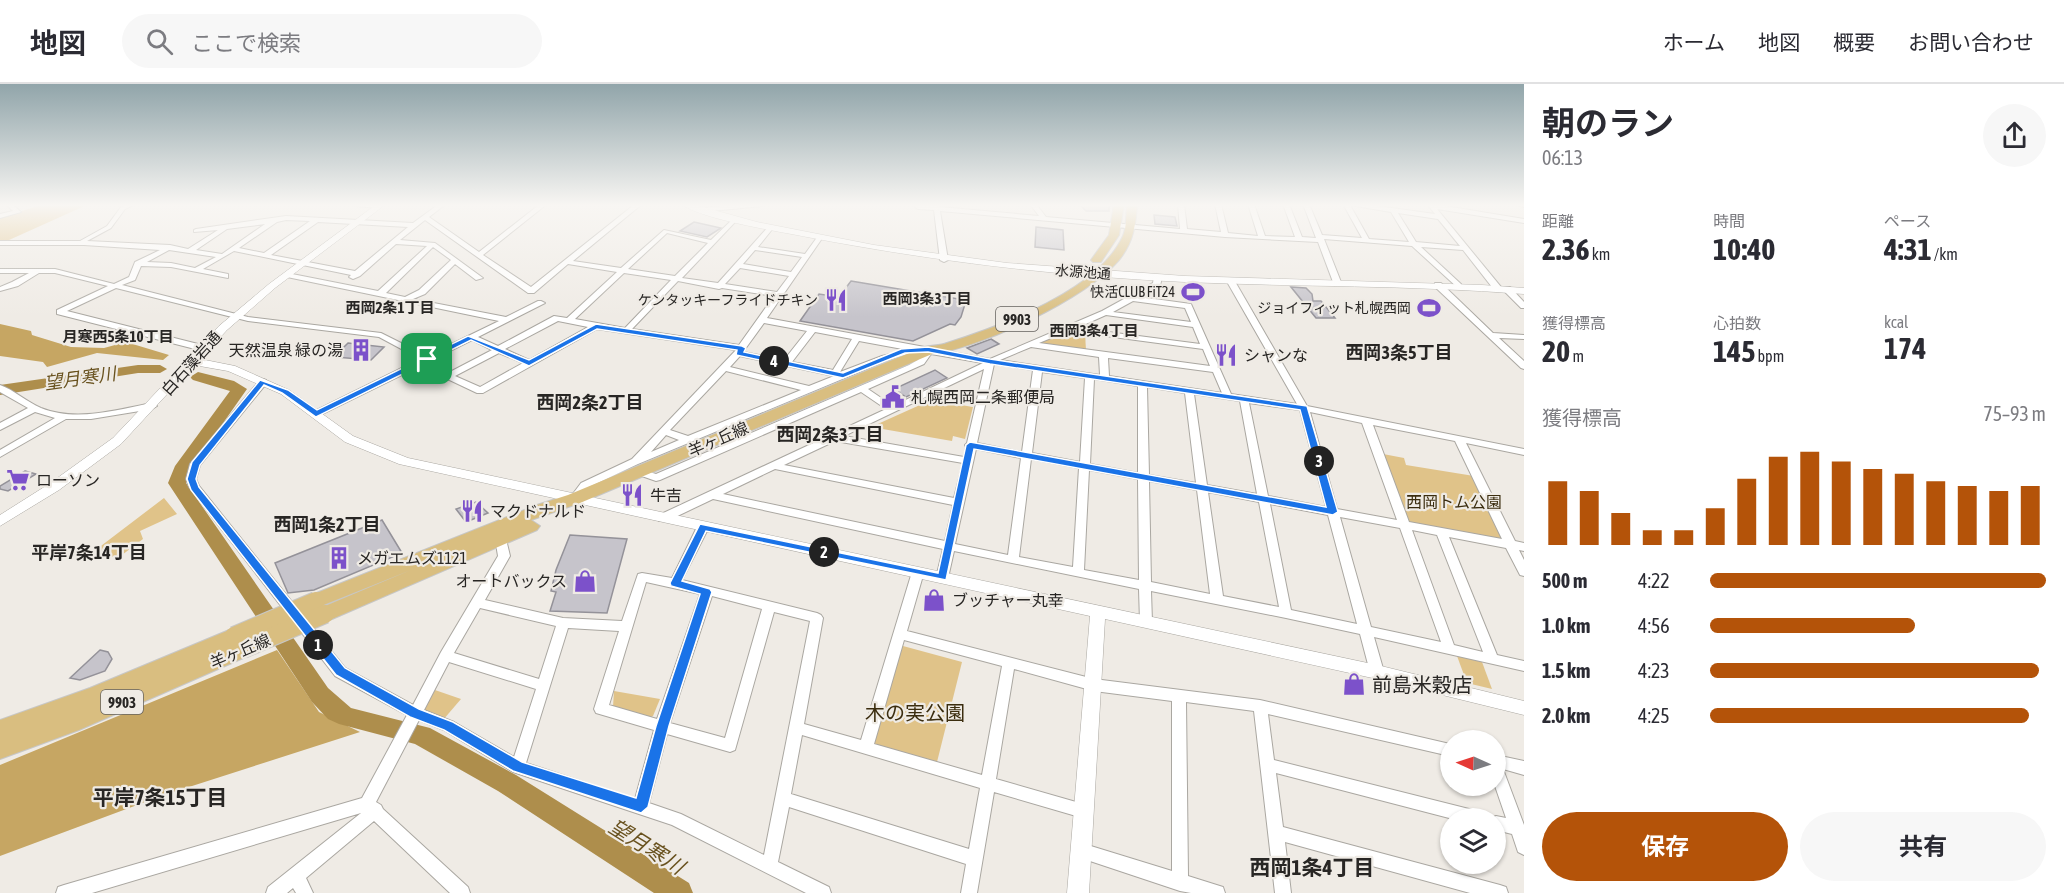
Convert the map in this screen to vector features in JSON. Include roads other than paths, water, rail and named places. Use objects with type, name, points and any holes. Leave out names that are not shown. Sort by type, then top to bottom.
[{"type":"main road","name":"羊ヶ丘線","points":[[928,350],[932,343],[1036,300],[1084,272],[1105,252],[1110,242]]},
{"type":"main road","name":"羊ヶ丘線","points":[[0,749],[91,715],[238,643],[532,513],[574,500],[637,467],[928,350],[947,348],[1023,316],[1075,291],[1099,273],[1125,242]]},
{"type":"main road","name":"羊ヶ丘線","points":[[320,608],[561,513],[574,500]]},
{"type":"main road","name":"羊ヶ丘線","points":[[0,730],[238,643]]},
{"type":"street","points":[[0,243],[51,242]]},
{"type":"street","points":[[93,242],[170,247],[223,256]]},
{"type":"street","points":[[191,250],[204,242]]},
{"type":"street","points":[[196,270],[243,242]]},
{"type":"street","points":[[266,255],[285,242]]},
{"type":"street","name":"白石藻岩通","points":[[0,521],[87,464],[117,441],[152,406],[203,348],[237,316],[332,242]]},
{"type":"street","points":[[350,280],[394,242],[433,244],[479,278]]},
{"type":"street","points":[[460,242],[531,291],[592,242]]},
{"type":"street","points":[[479,255],[496,242]]},
{"type":"street","points":[[568,321],[654,242]]},
{"type":"street","points":[[626,331],[711,242]]},
{"type":"street","points":[[719,286],[758,242]]},
{"type":"street","points":[[637,467],[663,431],[740,351],[817,242]]},
{"type":"street","name":"水源池通","points":[[846,242],[944,260],[1084,272],[1230,280],[1438,285],[1524,291]]},
{"type":"street","points":[[941,242],[944,260]]},
{"type":"street","points":[[1321,242],[1337,282]]},
{"type":"street","points":[[1387,242],[1465,248]]},
{"type":"street","points":[[1460,242],[1502,289],[1524,306]]},
{"type":"street","points":[[381,293],[433,244]]},
{"type":"street","points":[[1414,244],[1458,286]]},
{"type":"street","points":[[170,247],[138,264],[132,278],[60,312],[190,347],[203,348]]},
{"type":"street","points":[[753,248],[807,256]]},
{"type":"street","points":[[233,249],[357,274]]},
{"type":"street","points":[[406,299],[422,292],[455,260]]},
{"type":"street","points":[[567,262],[780,295]]},
{"type":"street","points":[[138,264],[196,270],[225,276]]},
{"type":"street","points":[[737,266],[794,275]]},
{"type":"street","points":[[0,271],[55,271],[267,323],[381,336],[449,376],[480,391],[596,326]]},
{"type":"street","points":[[0,289],[15,284],[36,271]]},
{"type":"street","points":[[287,275],[507,320]]},
{"type":"street","points":[[663,518],[835,438],[990,362],[1105,313],[1157,284],[1158,277]]},
{"type":"street","points":[[1230,280],[1304,408],[1377,672]]},
{"type":"street","points":[[1438,285],[1524,366]]},
{"type":"street","points":[[1131,298],[1188,306],[1228,397]]},
{"type":"street","points":[[316,414],[541,303]]},
{"type":"street","points":[[1105,313],[1197,326]]},
{"type":"street","points":[[449,376],[557,318],[740,351],[840,374]]},
{"type":"street","points":[[763,320],[990,362],[1304,408],[1523,453]]},
{"type":"street","points":[[786,363],[813,329]]},
{"type":"street","points":[[1069,329],[1206,347]]},
{"type":"street","points":[[1491,334],[1524,338]]},
{"type":"street","points":[[471,337],[529,363]]},
{"type":"street","points":[[840,374],[857,337]]},
{"type":"street","points":[[1029,345],[1217,370]]},
{"type":"street","points":[[637,467],[688,440],[840,374],[904,351],[928,350]]},
{"type":"street","points":[[637,467],[656,478],[912,367],[921,362],[928,350]]},
{"type":"street","points":[[1104,354],[1106,379]]},
{"type":"street","points":[[191,361],[231,368],[285,392],[349,439],[381,454],[574,500],[1377,672],[1524,708]]},
{"type":"street","points":[[942,578],[966,460],[990,362]]},
{"type":"street","points":[[724,368],[809,389]]},
{"type":"street","points":[[1013,560],[1038,369]]},
{"type":"street","points":[[1078,573],[1090,376]]},
{"type":"street","points":[[263,382],[195,464],[191,479],[194,488],[340,672],[414,716],[449,726],[518,767],[676,819],[770,864],[823,893]]},
{"type":"street","points":[[1142,384],[1146,622]]},
{"type":"street","points":[[862,389],[893,410]]},
{"type":"street","points":[[1189,390],[1217,599]]},
{"type":"street","points":[[4,393],[35,408],[76,420],[152,406]]},
{"type":"street","points":[[1244,399],[1286,613]]},
{"type":"street","points":[[0,427],[35,408]]},
{"type":"street","points":[[0,454],[63,417]]},
{"type":"street","points":[[1367,422],[1449,648]]},
{"type":"street","points":[[663,431],[688,440]]},
{"type":"street","points":[[835,438],[966,460]]},
{"type":"street","points":[[1459,440],[1524,572]]},
{"type":"street","points":[[970,445],[1524,547]]},
{"type":"street","points":[[772,466],[957,502]]},
{"type":"street","points":[[712,495],[1013,560],[1286,613],[1524,666]]},
{"type":"street","points":[[675,583],[703,527]]},
{"type":"street","points":[[1441,531],[1492,658]]},
{"type":"street","points":[[274,893],[296,876],[371,807],[398,746],[446,656],[504,556],[501,538]]},
{"type":"street","points":[[866,747],[918,572]]},
{"type":"street","points":[[769,607],[730,746],[601,709],[642,577],[817,618],[798,728],[770,864]]},
{"type":"street","points":[[641,807],[662,726],[706,592]]},
{"type":"street","points":[[478,603],[563,623],[625,626]]},
{"type":"street","points":[[1078,893],[1098,612]]},
{"type":"street","points":[[518,767],[563,623]]},
{"type":"street","points":[[899,634],[1094,685],[1260,706],[1440,748]]},
{"type":"street","points":[[446,656],[543,685]]},
{"type":"street","points":[[969,893],[1009,663]]},
{"type":"street","points":[[1179,695],[1180,883]]},
{"type":"street","points":[[1260,706],[1283,893]]},
{"type":"street","points":[[798,728],[1083,812]]},
{"type":"street","points":[[1506,764],[1524,768]]},
{"type":"street","points":[[1268,765],[1440,809]]},
{"type":"street","points":[[1506,796],[1524,847]]},
{"type":"street","points":[[783,798],[975,859]]},
{"type":"street","points":[[64,893],[371,807]]},
{"type":"street","points":[[371,807],[462,893]]},
{"type":"street","points":[[1506,825],[1517,828]]},
{"type":"street","points":[[1275,832],[1500,893]]},
{"type":"street","points":[[1080,851],[1217,893]]},
{"type":"street","points":[[296,876],[305,893]]},
{"type":"waterway","name":"望月寒川","points":[[0,390],[138,369],[160,369]]},
{"type":"waterway","name":"望月寒川","points":[[198,377],[229,384],[239,389],[181,470],[177,483],[184,497],[320,695],[336,712],[347,717],[421,735],[507,783],[679,893]]},
{"type":"place","name":"快活CLUB FiT24","points":[[1193,292]]},
{"type":"place","name":"ケンタッキーフライドチキン","points":[[836,300]]},
{"type":"place","name":"ジョイフィット札幌西岡","points":[[1429,308]]},
{"type":"place","name":"天然温泉 緑の湯","points":[[361,350]]},
{"type":"place","name":"シャンな","points":[[1226,355]]},
{"type":"place","name":"札幌西岡二条郵便局","points":[[893,397]]},
{"type":"place","name":"ローソン","points":[[18,480]]},
{"type":"place","name":"牛吉","points":[[632,495]]},
{"type":"place","name":"マクドナルド","points":[[472,511]]},
{"type":"place","name":"メガエムズ1121","points":[[339,558]]},
{"type":"place","name":"オートバックス","points":[[585,581]]},
{"type":"place","name":"ブッチャー丸幸","points":[[934,600]]},
{"type":"place","name":"前島米穀店","points":[[1354,684]]},
{"type":"district","name":"西岡3条3丁目","points":[[927,298]]},
{"type":"district","name":"西岡2条1丁目","points":[[390,307]]},
{"type":"district","name":"西岡3条4丁目","points":[[1094,330]]},
{"type":"district","name":"月寒西5条10丁目","points":[[118,336]]},
{"type":"district","name":"西岡3条5丁目","points":[[1399,352]]},
{"type":"district","name":"西岡2条2丁目","points":[[590,402]]},
{"type":"district","name":"西岡2条3丁目","points":[[830,434]]},
{"type":"district","name":"西岡1条2丁目","points":[[327,524]]},
{"type":"district","name":"平岸7条14丁目","points":[[89,552]]},
{"type":"district","name":"平岸7条15丁目","points":[[160,797]]},
{"type":"district","name":"西岡1条4丁目","points":[[1312,867]]},
{"type":"park label","name":"西岡トム公園","points":[[1454,502]]},
{"type":"park label","name":"木の実公園","points":[[915,712]]}]
